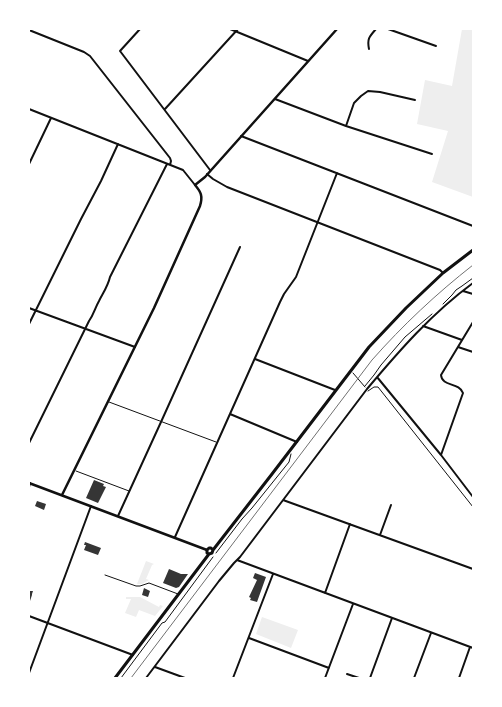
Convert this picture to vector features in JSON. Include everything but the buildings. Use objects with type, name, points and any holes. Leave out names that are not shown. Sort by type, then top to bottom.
[{"type":"main road","points":[[115,678],[209,554],[212,554],[213,550],[297,442],[335,390],[369,348],[406,308],[443,273],[473,250]]},
{"type":"main road","points":[[209,554],[207,550],[210,548],[213,550]]},
{"type":"street","points":[[140,29],[120,51],[210,170]]},
{"type":"street","points":[[230,29],[237,30],[308,60]]},
{"type":"street","points":[[195,184],[207,174],[337,29]]},
{"type":"street","points":[[369,49],[368,38],[376,29]]},
{"type":"street","points":[[388,29],[436,46]]},
{"type":"street","points":[[29,30],[88,54],[170,158],[170,165]]},
{"type":"street","points":[[165,109],[237,30]]},
{"type":"street","points":[[346,126],[354,103],[368,91],[380,92],[414,100]]},
{"type":"street","points":[[274,99],[346,126],[432,154]]},
{"type":"street","points":[[29,109],[183,170],[202,194],[200,206],[154,308],[62,495]]},
{"type":"street","points":[[29,164],[51,118]]},
{"type":"street","points":[[241,136],[296,156],[473,226]]},
{"type":"street","points":[[29,324],[118,144]]},
{"type":"street","points":[[29,443],[167,164]]},
{"type":"street","points":[[175,537],[284,294],[296,277],[337,173]]},
{"type":"street","points":[[207,174],[227,187],[440,270],[443,273]]},
{"type":"street","points":[[118,516],[240,247]]},
{"type":"street","points":[[146,678],[385,366],[424,326],[473,284]]},
{"type":"street","points":[[463,291],[473,294]]},
{"type":"street","points":[[29,308],[135,348]]},
{"type":"street","points":[[441,455],[463,393],[460,387],[442,380],[441,377],[473,322]]},
{"type":"street","points":[[424,326],[462,340]]},
{"type":"street","points":[[458,347],[473,352]]},
{"type":"street","points":[[255,359],[335,390]]},
{"type":"street","points":[[377,377],[441,455],[473,498]]},
{"type":"street","points":[[230,414],[297,442]]},
{"type":"street","points":[[29,487],[30,483],[207,550]]},
{"type":"street","points":[[283,500],[473,569]]},
{"type":"street","points":[[380,535],[391,505]]},
{"type":"street","points":[[29,673],[91,506]]},
{"type":"street","points":[[325,593],[350,524]]},
{"type":"street","points":[[237,560],[472,648],[459,678]]},
{"type":"street","points":[[234,678],[273,574]]},
{"type":"street","points":[[325,678],[353,604]]},
{"type":"street","points":[[29,616],[133,654]]},
{"type":"street","points":[[370,678],[392,618]]},
{"type":"street","points":[[414,678],[431,633]]},
{"type":"street","points":[[249,638],[329,668]]},
{"type":"street","points":[[155,666],[185,678]]},
{"type":"street","points":[[347,674],[359,678]]},
{"type":"lane","points":[[108,402],[218,442]]},
{"type":"lane","points":[[74,470],[130,491]]},
{"type":"lane","points":[[105,575],[136,586],[149,583],[179,594]]},
{"type":"path","points":[[353,373],[364,386]]},
{"type":"path","points":[[369,392],[374,386],[378,388],[473,507]]},
{"type":"path","points":[[121,678],[236,527]]},
{"type":"shaded area","points":[[462,29],[473,29],[473,197],[432,182],[448,131],[417,124],[425,80],[452,86]]},
{"type":"shaded area","points":[[146,561],[154,564],[152,565],[146,579],[149,580],[142,584],[137,584]]},
{"type":"shaded area","points":[[126,597],[140,597],[159,607],[160,605],[163,606],[155,616],[139,610],[136,617],[125,613],[131,599],[126,599]]},
{"type":"shaded area","points":[[262,617],[298,630],[291,648],[256,634]]},
{"type":"railway","points":[[131,678],[372,360],[420,310],[473,265]]}]
